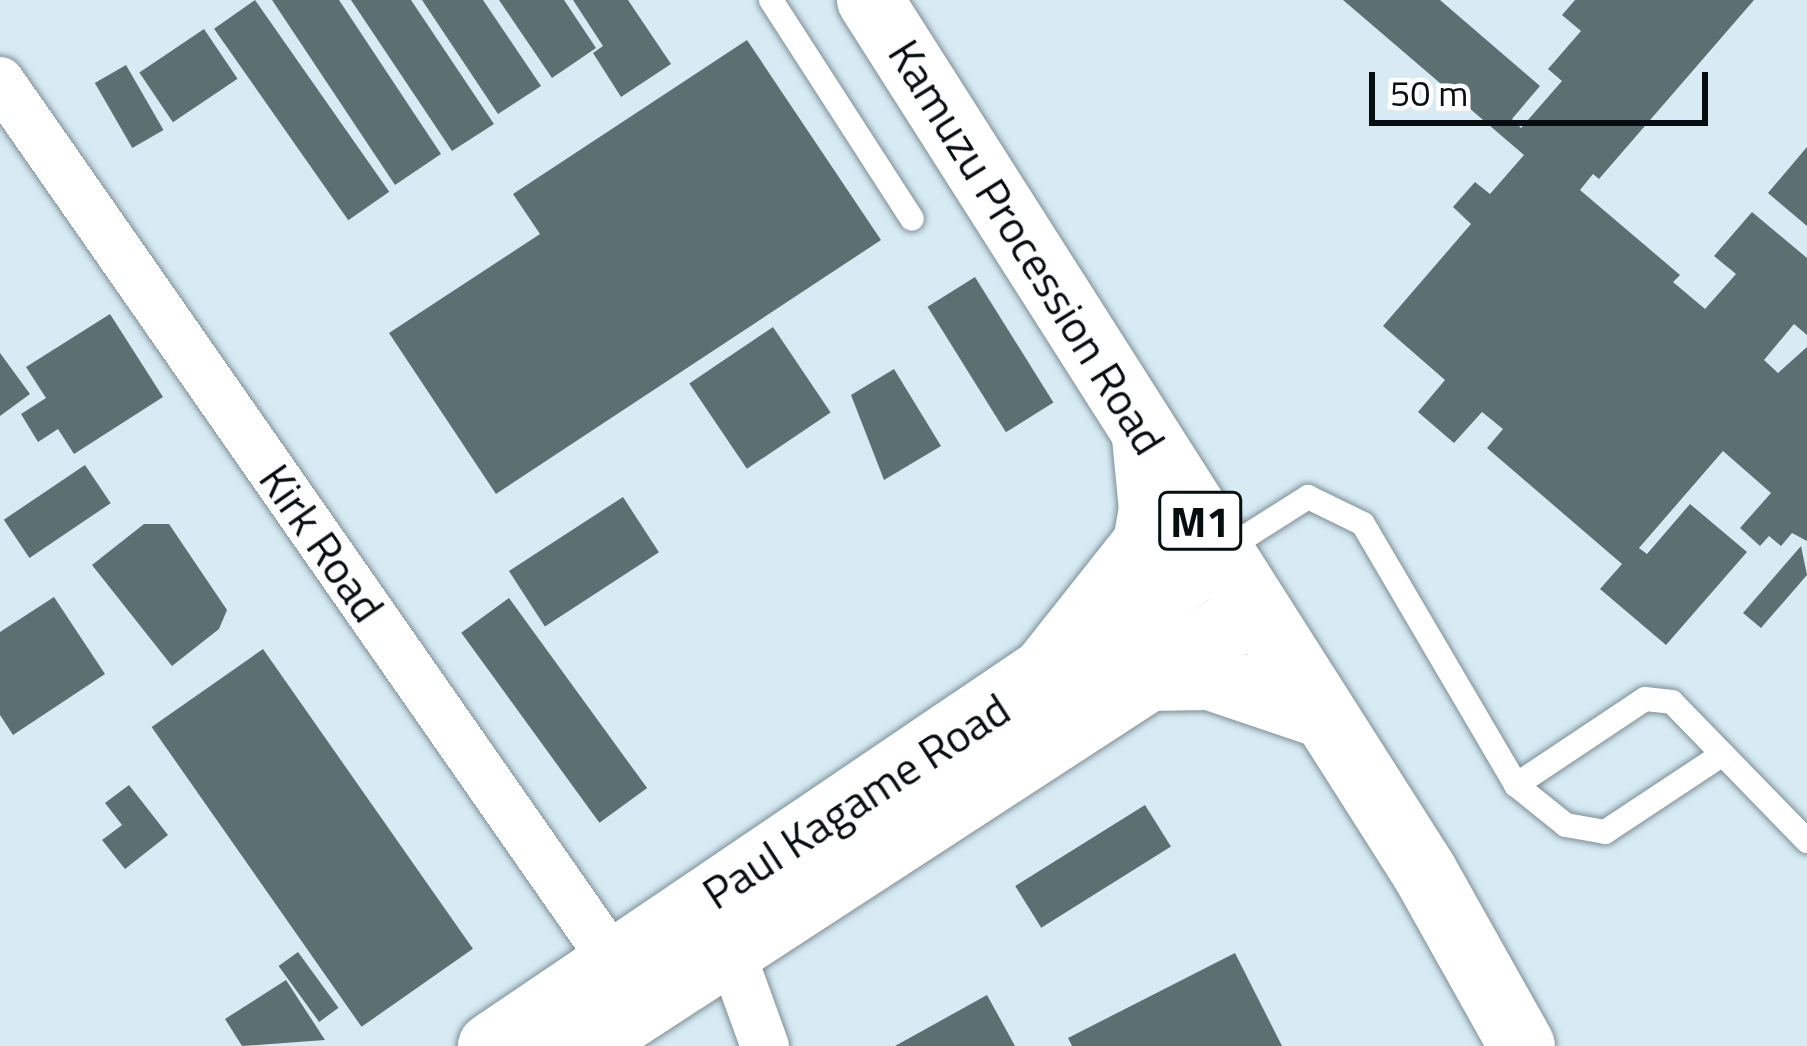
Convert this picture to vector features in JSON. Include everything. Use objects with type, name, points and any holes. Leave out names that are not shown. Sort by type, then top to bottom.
[{"type":"main road","name":"Kamuzu Procession Road","points":[[870,0],[1325,716],[1522,1046]]},
{"type":"main road","points":[[1032,687],[1146,543],[1152,510],[1144,431]]},
{"type":"main road","name":"Paul Kagame Road","points":[[491,1046],[629,984],[1220,553]]},
{"type":"main road","points":[[720,920],[1146,678],[1256,608]]},
{"type":"main road","points":[[1146,678],[1210,677],[1325,716]]},
{"type":"main road","points":[[584,1046],[629,984]]},
{"type":"street","name":"Kirk Road","points":[[0,81],[629,984]]},
{"type":"street","points":[[720,920],[764,1046]]},
{"type":"lane","points":[[771,0],[912,219]]},
{"type":"lane","points":[[1220,553],[1309,497],[1364,524],[1516,785],[1566,825],[1605,832],[1724,754]]},
{"type":"lane","points":[[1516,785],[1645,699],[1672,702],[1807,841]]},
{"type":"building","points":[[255,0],[389,192],[348,220],[214,29]]},
{"type":"building","points":[[272,0],[339,0],[441,154],[395,185]]},
{"type":"building","points":[[351,0],[411,0],[494,124],[452,151]]},
{"type":"building","points":[[422,0],[483,0],[541,86],[498,114]]},
{"type":"building","points":[[499,0],[564,0],[596,48],[552,78]]},
{"type":"building","points":[[573,0],[628,0],[671,64],[621,97],[593,53],[603,46]]},
{"type":"building","points":[[1343,0],[1440,0],[1540,86],[1512,119],[1521,128],[1562,81],[1548,69],[1581,31],[1562,15],[1575,0],[1754,0],[1599,179],[1593,174],[1580,190],[1680,275],[1673,282],[1705,309],[1736,274],[1714,256],[1752,212],[1807,258],[1807,335],[1794,324],[1764,360],[1778,373],[1807,347],[1807,541],[1792,533],[1781,546],[1769,536],[1760,546],[1740,528],[1771,493],[1723,451],[1639,548],[1647,554],[1690,504],[1747,552],[1666,645],[1600,589],[1622,564],[1487,448],[1503,429],[1482,412],[1454,443],[1418,412],[1445,380],[1383,326],[1471,224],[1453,207],[1475,182],[1490,194],[1524,155]]},
{"type":"building","points":[[204,29],[238,79],[173,122],[139,73]]},
{"type":"building","points":[[747,40],[881,240],[496,494],[389,333],[540,234],[513,194]]},
{"type":"building","points":[[126,65],[164,130],[132,148],[95,83]]},
{"type":"building","points":[[1807,147],[1807,226],[1768,193]]},
{"type":"building","points":[[975,277],[1053,403],[1006,432],[928,307]]},
{"type":"building","points":[[110,314],[163,397],[74,454],[58,429],[38,442],[21,414],[46,398],[26,367]]},
{"type":"building","points":[[773,327],[831,412],[747,469],[689,383]]},
{"type":"building","points":[[0,353],[30,394],[0,416]]},
{"type":"building","points":[[894,369],[941,446],[884,480],[851,395]]},
{"type":"building","points":[[85,465],[111,503],[29,558],[4,520]]},
{"type":"building","points":[[623,497],[659,552],[545,626],[509,571]]},
{"type":"building","points":[[144,524],[169,524],[227,610],[219,629],[172,666],[92,565]]},
{"type":"building","points":[[1801,546],[1807,575],[1761,628],[1743,613]]},
{"type":"building","points":[[54,597],[105,674],[13,735],[0,715],[0,632]]},
{"type":"building","points":[[509,598],[647,788],[599,823],[461,633]]},
{"type":"building","points":[[263,649],[473,949],[362,1027],[152,727]]},
{"type":"building","points":[[129,785],[168,835],[125,869],[102,840],[122,825],[105,803]]},
{"type":"building","points":[[1145,805],[1171,847],[1041,928],[1015,886]]},
{"type":"building","points":[[298,952],[339,1008],[319,1022],[279,966]]},
{"type":"building","points":[[1235,953],[1282,1046],[1072,1046],[1068,1038]]},
{"type":"building","points":[[286,980],[325,1040],[242,1046],[225,1019]]},
{"type":"building","points":[[987,995],[1015,1046],[895,1046]]}]
